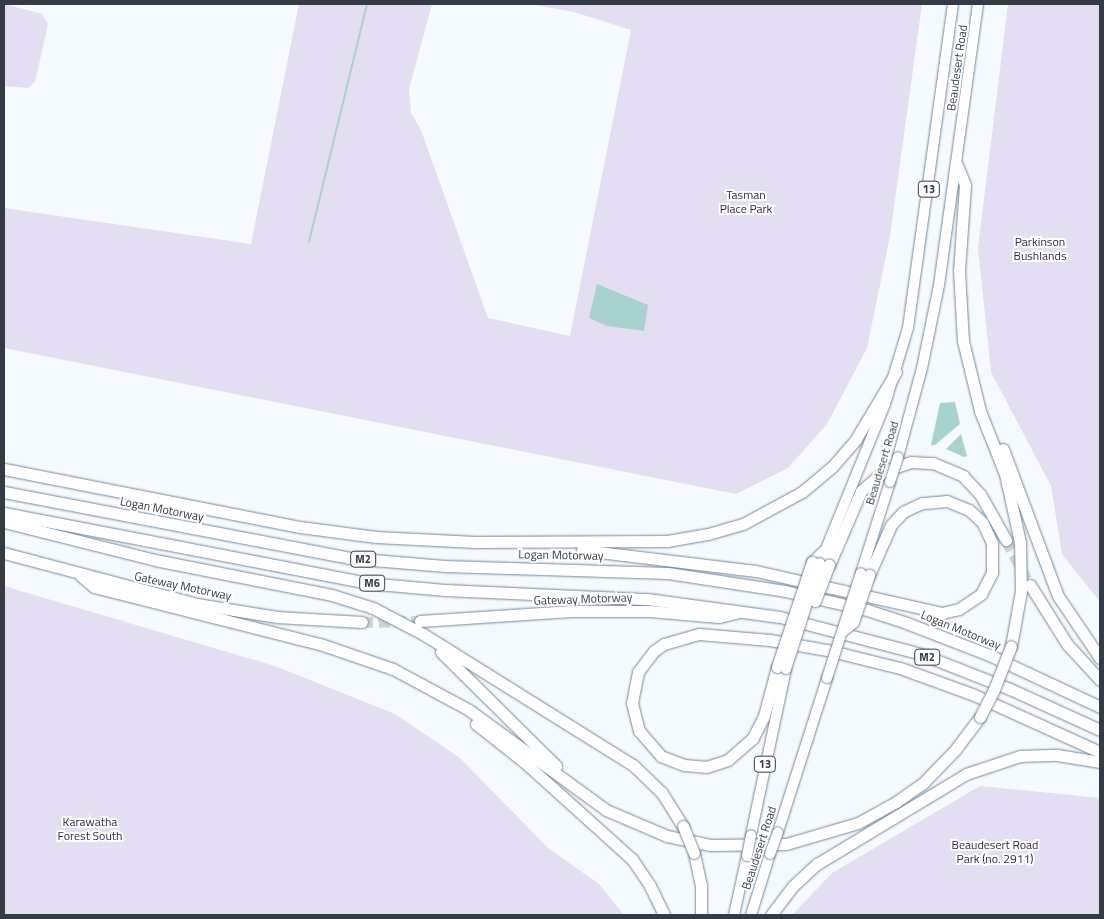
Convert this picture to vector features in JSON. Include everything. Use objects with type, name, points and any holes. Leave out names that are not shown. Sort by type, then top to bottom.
[{"type":"highway","name":"Beaudesert Road","points":[[824,551],[896,372],[914,295],[953,4]]},
{"type":"highway","name":"Beaudesert Road","points":[[865,574],[898,457],[930,329],[957,165],[978,4]]},
{"type":"highway","points":[[81,576],[94,587],[360,656],[438,692],[495,728],[565,782],[616,816],[667,836],[721,846],[786,844],[840,830],[896,802],[942,764],[980,717],[994,692],[1011,646],[1021,590],[1020,542],[1005,474],[972,385],[963,341],[960,270],[965,185],[957,165]]},
{"type":"highway","points":[[4,465],[34,473],[333,532],[447,541],[565,543],[674,540],[727,530],[758,518],[802,492],[838,460],[871,419],[896,372]]},
{"type":"highway","points":[[988,430],[1002,448],[1014,473],[1058,596],[1100,658]]},
{"type":"highway","points":[[803,611],[815,601],[820,563],[861,492],[884,471],[911,462],[942,465],[963,476],[980,494],[1006,540]]},
{"type":"highway","points":[[4,470],[34,473]]},
{"type":"highway","name":"Logan Motorway","points":[[4,492],[349,558],[445,566],[668,573],[785,591],[904,622],[987,654],[1100,707]]},
{"type":"highway","points":[[565,543],[576,549],[672,558],[765,572],[933,613],[960,609],[981,594],[992,572],[992,543],[982,522],[969,510],[947,501],[922,503],[903,512],[891,525],[865,574],[853,622],[843,630]]},
{"type":"highway","name":"M6","points":[[4,513],[366,582],[445,590],[647,599],[745,610]]},
{"type":"highway","points":[[4,522],[155,560],[332,595],[373,608],[423,634],[633,766],[662,793],[683,826],[694,853],[701,885],[701,915]]},
{"type":"highway","points":[[824,551],[820,563],[782,668],[760,726],[744,749],[728,760],[707,767],[678,764],[652,748],[639,731],[632,703],[638,672],[654,651],[664,644],[699,634],[813,647],[900,668],[978,696],[1100,752]]},
{"type":"highway","name":"Gateway Motorway","points":[[4,553],[153,595],[235,611],[362,622]]},
{"type":"highway","points":[[1030,585],[1067,644],[1100,680]]},
{"type":"highway","name":"Gateway Motorway","points":[[420,621],[600,611],[719,617],[745,610]]},
{"type":"highway","name":"M2","points":[[745,610],[825,627],[920,654],[1010,688],[1100,730]]},
{"type":"highway","name":"Beaudesert Road","points":[[734,915],[747,856],[782,668],[803,611]]},
{"type":"highway","name":"Beaudesert Road","points":[[751,915],[843,630]]},
{"type":"highway","points":[[423,634],[427,642],[465,673],[515,727],[559,768],[565,782]]},
{"type":"highway","points":[[438,692],[447,704],[523,761],[625,853],[641,871],[664,915]]},
{"type":"highway","points":[[771,915],[793,886],[817,864],[966,774],[1020,756],[1074,756],[1100,762]]},
{"type":"green space","points":[[4,4],[42,14],[48,24],[35,82],[28,88],[4,86]]},
{"type":"green space","name":"Tasman Place Park","points":[[299,4],[432,4],[409,89],[411,113],[421,130],[488,318],[570,336],[631,30],[574,12],[530,4],[922,4],[890,236],[867,348],[827,424],[788,468],[736,494],[4,348],[4,208],[251,244]]},
{"type":"green space","name":"Parkinson Bushlands","points":[[1008,4],[1100,4],[1100,602],[1062,554],[1051,486],[991,372],[978,248]]},
{"type":"green space","name":"Karawatha Forest South","points":[[4,586],[275,666],[395,714],[460,758],[548,848],[599,884],[624,915],[4,915]]},
{"type":"green space","name":"Beaudesert Road Park (no. 2911)","points":[[980,786],[1100,798],[1100,915],[792,915],[832,873]]},
{"type":"shaded area","points":[[597,284],[648,305],[644,331],[607,326],[589,318]]},
{"type":"shaded area","points":[[955,402],[960,424],[935,445],[931,445],[940,403]]},
{"type":"shaded area","points":[[961,434],[967,456],[964,457],[946,449]]},
{"type":"waterway","points":[[309,242],[367,4]]},
{"type":"tunnel","points":[[1006,540],[1030,585]]},
{"type":"tunnel","points":[[362,622],[420,621]]}]
